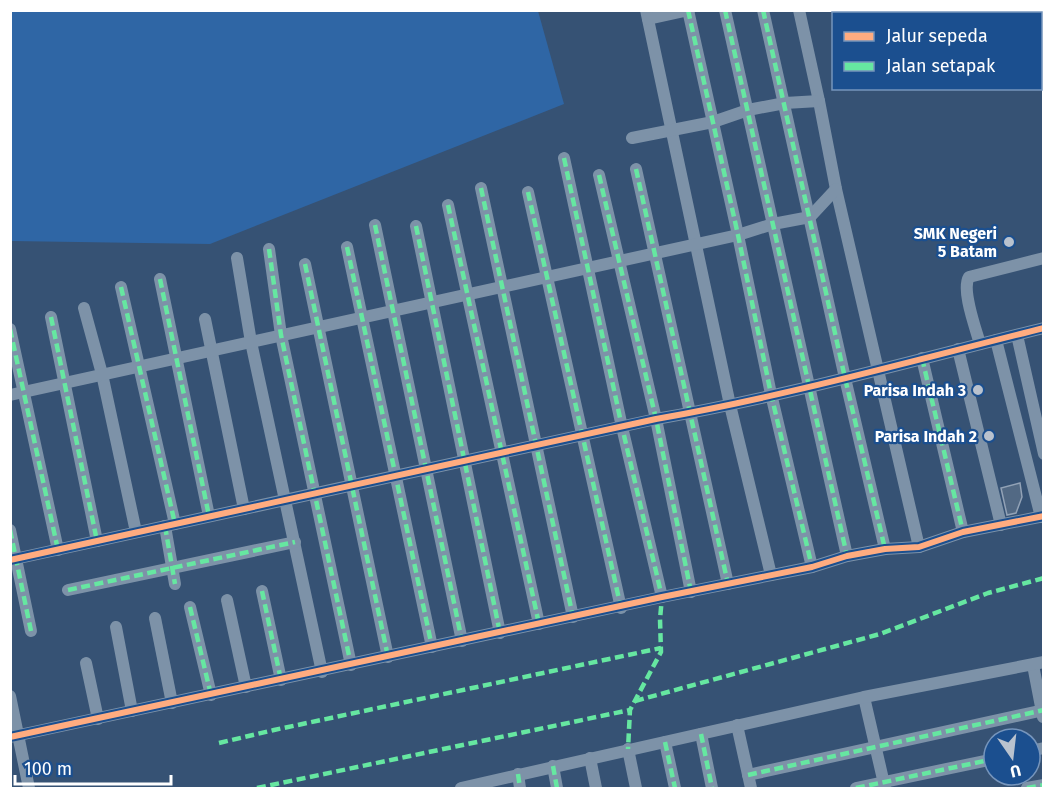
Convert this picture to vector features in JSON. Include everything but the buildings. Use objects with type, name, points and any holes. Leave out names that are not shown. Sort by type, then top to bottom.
[{"type":"street","points":[[725,10],[847,556]]},
{"type":"street","points":[[763,10],[885,549]]},
{"type":"street","points":[[799,10],[836,189],[919,547]]},
{"type":"street","points":[[771,575],[730,405],[647,15],[688,11],[771,394],[812,567]]},
{"type":"street","points":[[632,138],[713,122],[748,110],[784,103],[819,101]]},
{"type":"street","points":[[564,158],[622,427],[662,597]]},
{"type":"street","points":[[636,170],[729,584]]},
{"type":"street","points":[[599,176],[656,419],[691,592]]},
{"type":"street","points":[[481,188],[573,617]]},
{"type":"street","points":[[10,395],[738,235],[773,224],[810,217],[836,189]]},
{"type":"street","points":[[528,192],[621,608]]},
{"type":"street","points":[[448,205],[539,624]]},
{"type":"street","points":[[375,225],[462,641]]},
{"type":"street","points":[[416,226],[500,633]]},
{"type":"street","points":[[347,247],[432,647]]},
{"type":"street","points":[[269,249],[281,335],[351,664]]},
{"type":"street","points":[[237,258],[251,342],[322,672]]},
{"type":"street","points":[[980,344],[966,286],[969,277],[1044,258]]},
{"type":"street","points":[[304,264],[388,657]]},
{"type":"street","points":[[160,279],[209,516]]},
{"type":"street","points":[[120,287],[140,366],[170,525],[175,584]]},
{"type":"street","points":[[84,308],[102,374],[136,532]]},
{"type":"street","points":[[51,317],[97,541]]},
{"type":"street","points":[[205,319],[244,509]]},
{"type":"street","points":[[13,559],[465,460],[730,405],[1044,328]]},
{"type":"street","points":[[10,329],[58,550]]},
{"type":"street","points":[[1017,334],[1044,454]]},
{"type":"street","points":[[15,736],[812,567],[847,556],[885,549],[919,547],[963,532],[1042,516],[996,340]]},
{"type":"street","points":[[958,349],[1001,525]]},
{"type":"street","points":[[922,358],[963,532]]},
{"type":"street","points":[[10,530],[13,559],[31,631]]},
{"type":"street","points":[[68,590],[295,542]]},
{"type":"street","points":[[262,591],[281,680]]},
{"type":"street","points":[[227,600],[246,687]]},
{"type":"street","points":[[190,607],[211,695]]},
{"type":"street","points":[[155,618],[172,703]]},
{"type":"street","points":[[116,627],[132,711]]},
{"type":"street","points":[[86,663],[98,719]]},
{"type":"street","points":[[461,789],[481,786],[553,766],[864,697],[1038,663],[1043,713],[748,775]]},
{"type":"street","points":[[10,696],[15,736],[29,789]]},
{"type":"street","points":[[864,697],[884,786]]},
{"type":"street","points":[[737,725],[751,789]]},
{"type":"street","points":[[701,734],[712,789]]},
{"type":"street","points":[[665,742],[675,789]]},
{"type":"street","points":[[628,749],[636,789]]},
{"type":"street","points":[[590,758],[596,789]]},
{"type":"street","points":[[856,789],[884,786],[982,762]]},
{"type":"street","points":[[553,766],[557,789]]},
{"type":"street","points":[[518,774],[520,789]]},
{"type":"street","points":[[1027,789],[1044,785]]},
{"type":"shaded area","points":[[11,10],[538,11],[564,104],[210,244],[11,241]]},
{"type":"marked path","points":[[688,10],[771,394],[812,567]]},
{"type":"marked path","points":[[725,10],[847,556]]},
{"type":"marked path","points":[[763,10],[885,549]]},
{"type":"marked path","points":[[564,158],[622,427],[662,597],[661,652],[630,710],[628,749]]},
{"type":"marked path","points":[[636,169],[728,584]]},
{"type":"marked path","points":[[599,175],[656,419],[691,592]]},
{"type":"marked path","points":[[481,188],[573,617]]},
{"type":"marked path","points":[[528,192],[621,608]]},
{"type":"marked path","points":[[448,205],[539,624]]},
{"type":"marked path","points":[[375,225],[462,641]]},
{"type":"marked path","points":[[416,226],[500,633]]},
{"type":"marked path","points":[[347,247],[432,647]]},
{"type":"marked path","points":[[269,249],[281,335],[351,665]]},
{"type":"marked path","points":[[305,264],[388,657]]},
{"type":"marked path","points":[[160,279],[209,516]]},
{"type":"marked path","points":[[121,287],[175,524]]},
{"type":"marked path","points":[[51,317],[97,541]]},
{"type":"marked path","points":[[10,329],[58,550]]},
{"type":"marked path","points":[[922,358],[963,532]]},
{"type":"marked path","points":[[165,526],[175,584]]},
{"type":"marked path","points":[[10,530],[31,631]]},
{"type":"marked path","points":[[68,590],[295,542]]},
{"type":"marked path","points":[[635,701],[880,634],[988,593],[1044,578]]},
{"type":"marked path","points":[[262,591],[281,680]]},
{"type":"marked path","points":[[190,607],[211,695]]},
{"type":"marked path","points":[[219,743],[661,648]]},
{"type":"marked path","points":[[257,788],[630,710]]},
{"type":"marked path","points":[[748,775],[1044,710]]},
{"type":"marked path","points":[[701,734],[712,788]]},
{"type":"marked path","points":[[665,742],[675,788]]},
{"type":"marked path","points":[[856,788],[982,762]]},
{"type":"marked path","points":[[553,766],[557,788]]},
{"type":"marked path","points":[[518,774],[520,788]]},
{"type":"marked path","points":[[1027,788],[1044,785]]},
{"type":"cycle path","points":[[10,560],[656,419],[754,400],[1044,328]]},
{"type":"cycle path","points":[[10,737],[812,567],[847,556],[885,549],[919,547],[963,532],[1044,516]]},
{"type":"place","name":"SMK Negeri 5 Batam","points":[[1009,242]]},
{"type":"place","name":"Parisa Indah 3","points":[[978,390]]},
{"type":"place","name":"Parisa Indah 2","points":[[989,436]]}]
